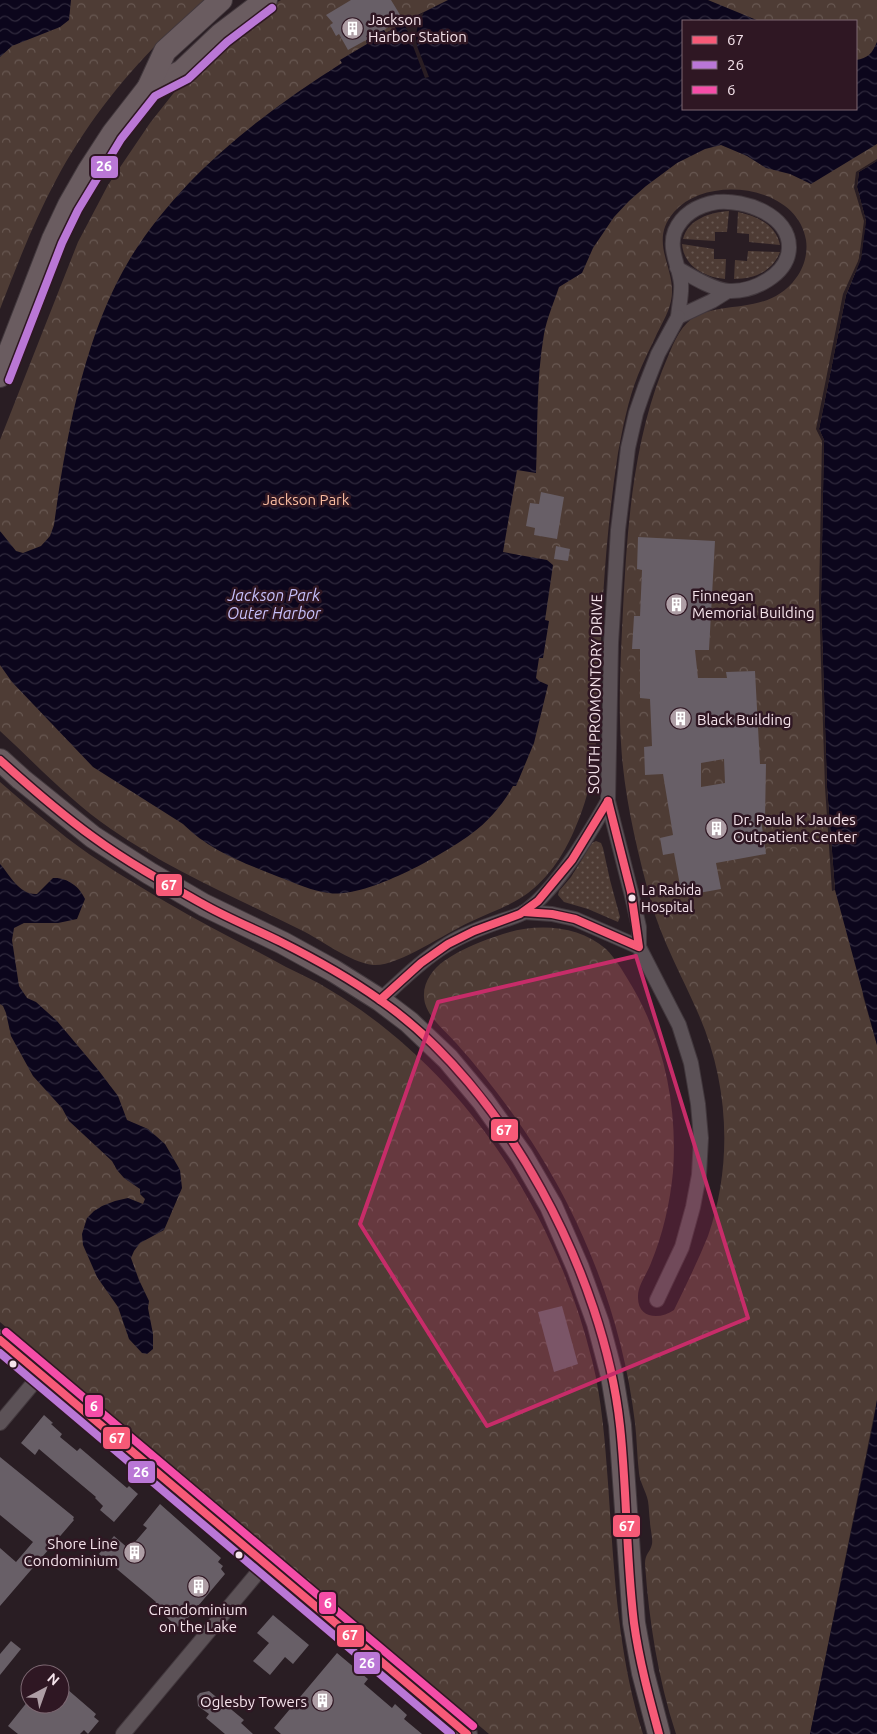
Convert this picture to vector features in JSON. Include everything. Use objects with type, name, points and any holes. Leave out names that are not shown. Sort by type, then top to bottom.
[{"type":"main road","points":[[0,376],[50,248],[69,205],[99,155],[148,88],[165,51],[185,30],[221,0]]},
{"type":"main road","points":[[148,88],[182,71],[221,34],[266,0]]},
{"type":"main road","points":[[0,760],[93,836],[149,873],[204,905],[283,943],[334,971],[380,1000],[409,1022],[448,1060],[483,1101],[522,1156],[551,1206],[578,1268],[598,1323],[612,1376],[620,1425],[634,1623],[643,1673],[659,1734]]},
{"type":"street","name":"SOUTH PROMONTORY DRIVE","points":[[657,1300],[682,1247],[693,1207],[699,1174],[701,1138],[698,1104],[691,1063],[679,1025],[639,947],[638,927],[632,896],[608,801],[611,634],[618,530],[628,448],[636,413],[658,354],[678,317],[681,282],[672,249],[676,229],[688,213],[710,203],[742,204],[757,208],[771,216],[782,228],[789,247],[785,262],[778,272],[765,282],[745,289],[728,291],[678,317]]},
{"type":"street","name":"SOUTH PROMONTORY DRIVE","points":[[678,268],[702,282],[728,291]]},
{"type":"street","points":[[380,1000],[423,962],[448,944],[484,927],[524,912],[541,897],[560,875],[585,841],[608,801]]},
{"type":"street","points":[[524,912],[552,914],[575,919],[639,947]]},
{"type":"street","points":[[0,1340],[467,1734]]},
{"type":"street","points":[[0,1423],[41,1374]]},
{"type":"street","points":[[123,1734],[265,1564]]},
{"type":"highlighted area","points":[[636,956],[748,1318],[487,1426],[360,1224],[438,1002]]},
{"type":"green space","points":[[0,0],[207,0],[146,56],[90,124],[56,180],[40,211],[0,309]]},
{"type":"green space","name":"Jackson Park","points":[[281,0],[877,0],[877,42],[873,51],[877,56],[877,161],[859,172],[866,221],[824,440],[863,996],[877,1045],[877,1400],[810,1734],[676,1734],[659,1671],[649,1607],[645,1564],[652,1539],[648,1501],[639,1473],[631,1394],[619,1338],[602,1283],[567,1203],[530,1140],[487,1080],[436,1022],[425,1004],[424,997],[425,986],[429,976],[444,961],[473,945],[516,931],[530,928],[557,928],[570,931],[595,941],[612,956],[640,1000],[659,1047],[670,1096],[673,1121],[673,1172],[668,1207],[655,1252],[639,1288],[639,1304],[645,1313],[650,1315],[662,1315],[674,1310],[708,1236],[716,1209],[724,1152],[724,1124],[716,1067],[708,1040],[698,1013],[666,945],[651,902],[628,803],[621,743],[620,693],[629,518],[644,428],[662,371],[679,333],[687,323],[698,315],[756,303],[770,299],[784,291],[801,270],[805,260],[806,240],[799,221],[786,207],[769,197],[749,191],[728,190],[707,193],[689,200],[674,212],[666,223],[663,245],[671,278],[671,301],[631,394],[618,453],[608,534],[604,587],[596,749],[589,788],[576,826],[566,847],[546,877],[519,899],[395,961],[373,965],[364,963],[180,871],[133,844],[81,807],[0,731],[0,440],[78,242],[108,185],[150,123],[200,64]]},
{"type":"green space","points":[[729,211],[727,232],[715,232],[715,241],[683,239],[690,226],[701,218]]},
{"type":"green space","points":[[738,212],[752,216],[770,226],[780,245],[749,242],[749,234],[737,233]]},
{"type":"green space","points":[[682,244],[714,249],[714,259],[726,259],[725,279],[710,276],[691,265]]},
{"type":"green space","points":[[748,251],[780,252],[772,265],[762,273],[749,278],[734,279],[735,260],[747,261]]},
{"type":"green space","points":[[0,782],[67,838],[115,871],[196,919],[325,987],[378,1023],[422,1060],[462,1103],[497,1149],[528,1198],[554,1250],[576,1304],[592,1360],[603,1421],[615,1578],[622,1641],[634,1703],[643,1734],[489,1734],[0,1322]]},
{"type":"green space","points":[[596,841],[601,843],[603,848],[620,917],[618,922],[588,909],[564,902],[558,895],[592,843]]},
{"type":"water","points":[[0,0],[71,0],[69,20],[60,27],[12,46],[0,57]]},
{"type":"water","name":"Jackson Park Outer Harbor","points":[[448,0],[708,0],[757,20],[682,20],[682,110],[857,110],[857,60],[869,55],[877,42],[877,144],[811,184],[790,174],[766,168],[747,156],[721,145],[705,149],[677,163],[629,201],[614,217],[593,248],[582,273],[559,287],[547,322],[541,351],[538,386],[536,473],[517,470],[503,552],[547,560],[553,565],[545,620],[549,621],[543,658],[539,658],[536,678],[548,685],[534,743],[516,786],[513,786],[500,806],[478,829],[442,853],[403,874],[362,889],[344,893],[329,893],[253,867],[204,842],[183,824],[93,767],[12,682],[0,665],[0,531],[16,551],[23,553],[41,546],[50,536],[54,525],[71,422],[89,352],[115,287],[131,257],[151,227],[174,199],[225,148],[282,103],[342,63],[340,60],[367,44],[366,41],[368,39],[364,32],[384,30],[386,33]]},
{"type":"water","points":[[877,161],[877,1045],[835,890],[827,787],[821,600],[824,440],[819,429],[846,295],[861,259],[866,221],[857,187],[859,172]]},
{"type":"water","points":[[0,864],[11,879],[25,891],[37,894],[53,878],[58,878],[68,881],[83,895],[85,899],[77,919],[58,923],[24,923],[14,928],[12,940],[19,986],[27,998],[36,1002],[57,1021],[99,1071],[118,1096],[127,1120],[148,1129],[165,1144],[180,1170],[182,1188],[164,1230],[140,1243],[131,1258],[149,1301],[148,1308],[153,1334],[153,1349],[147,1354],[142,1353],[129,1339],[118,1307],[97,1277],[83,1245],[82,1234],[87,1218],[102,1206],[128,1198],[143,1204],[145,1199],[140,1194],[140,1189],[124,1178],[112,1161],[69,1121],[62,1108],[33,1076],[11,1036],[6,1013],[0,1004]]},
{"type":"water","points":[[877,1400],[877,1734],[810,1734],[873,1424]]},
{"type":"pier","points":[[424,12],[416,37],[417,46],[429,77],[425,78],[404,22]]},
{"type":"pier","points":[[877,159],[877,161],[859,172],[857,187],[866,221],[861,259],[846,295],[819,429],[824,440],[821,600],[827,787],[835,890],[832,891],[825,787],[819,600],[822,441],[816,429],[843,294],[859,259],[864,221],[854,188],[856,172]]},
{"type":"building","name":"Jackson Harbor Station","points":[[351,0],[391,0],[402,18],[384,30],[366,36],[368,39],[348,50],[339,34],[336,36],[330,25],[333,23],[326,15]]},
{"type":"building","points":[[541,492],[564,497],[557,539],[534,535],[535,528],[526,526],[530,503],[539,504]]},
{"type":"building","points":[[638,537],[715,541],[709,650],[695,650],[698,678],[727,678],[726,672],[755,671],[760,764],[766,764],[765,819],[761,820],[766,854],[716,863],[721,889],[682,896],[674,853],[663,855],[660,838],[673,835],[663,774],[645,775],[644,747],[652,746],[650,699],[640,698],[640,649],[632,649],[634,616],[640,616],[642,570],[637,569]],"holes":[[[724,759],[725,783],[701,787],[701,763]]]},
{"type":"building","points":[[556,546],[570,549],[568,561],[554,559]]},
{"type":"building","points":[[562,1306],[578,1364],[554,1372],[538,1312]]},
{"type":"building","points":[[44,1415],[62,1434],[60,1437],[77,1451],[80,1448],[127,1488],[129,1486],[138,1494],[114,1522],[100,1510],[103,1506],[96,1497],[39,1449],[35,1455],[21,1443]]},
{"type":"building","points":[[0,1457],[74,1517],[74,1520],[0,1606],[0,1548],[16,1562],[33,1542],[0,1515]]},
{"type":"building","points":[[160,1504],[221,1558],[218,1562],[223,1566],[221,1569],[225,1574],[182,1625],[181,1623],[178,1627],[153,1606],[156,1602],[99,1554],[114,1536],[129,1549],[147,1528],[143,1525]]},
{"type":"building","points":[[273,1615],[309,1645],[293,1664],[285,1657],[270,1675],[253,1661],[269,1643],[257,1633]]},
{"type":"building","points":[[11,1641],[21,1649],[0,1675],[0,1654]]},
{"type":"building","points":[[337,1653],[368,1679],[364,1684],[392,1708],[395,1704],[407,1715],[404,1719],[422,1734],[281,1734],[274,1728]]},
{"type":"building","points":[[209,1691],[244,1720],[241,1723],[253,1734],[225,1734],[206,1718],[209,1714],[198,1706],[197,1696],[200,1693]]},
{"type":"building","points":[[70,1692],[96,1714],[94,1717],[99,1721],[88,1734],[84,1730],[80,1734],[18,1734],[8,1726],[20,1711],[20,1714],[70,1714]]},
{"type":"transit line","name":"26","points":[[9,380],[62,243],[78,210],[121,139],[155,96],[188,79],[227,42],[272,8]]},
{"type":"transit line","name":"67","points":[[0,760],[69,819],[133,864],[231,919],[319,962],[380,1000],[426,1037],[468,1082],[507,1133],[541,1189],[570,1248],[593,1308],[610,1368],[620,1426],[629,1574],[634,1623],[641,1665],[659,1734]]},
{"type":"transit line","name":"67","points":[[524,912],[552,914],[575,919],[639,947],[631,892],[608,801]]},
{"type":"transit line","name":"67","points":[[380,1000],[421,963],[448,944],[474,931],[520,914],[538,901],[572,860],[608,801]]},
{"type":"transit line","name":"6","points":[[6,1332],[473,1726]]},
{"type":"transit line","name":"67","points":[[0,1340],[467,1734]]},
{"type":"transit line","name":"26","points":[[0,1353],[451,1734]]},
{"type":"place","name":"Jackson Harbor Station","points":[[352,28]]},
{"type":"place","name":"Finnegan Memorial Building","points":[[676,604]]},
{"type":"place","name":"Black Building","points":[[681,719]]},
{"type":"place","name":"Dr. Paula K Jaudes Outpatient Center","points":[[717,828]]},
{"type":"place","name":"La Rabida Hospital","points":[[632,898]]},
{"type":"place","name":"Shore Line Condominium","points":[[134,1552]]},
{"type":"place","name":"Crandominium on the Lake","points":[[198,1586]]},
{"type":"place","name":"Oglesby Towers","points":[[323,1701]]}]
